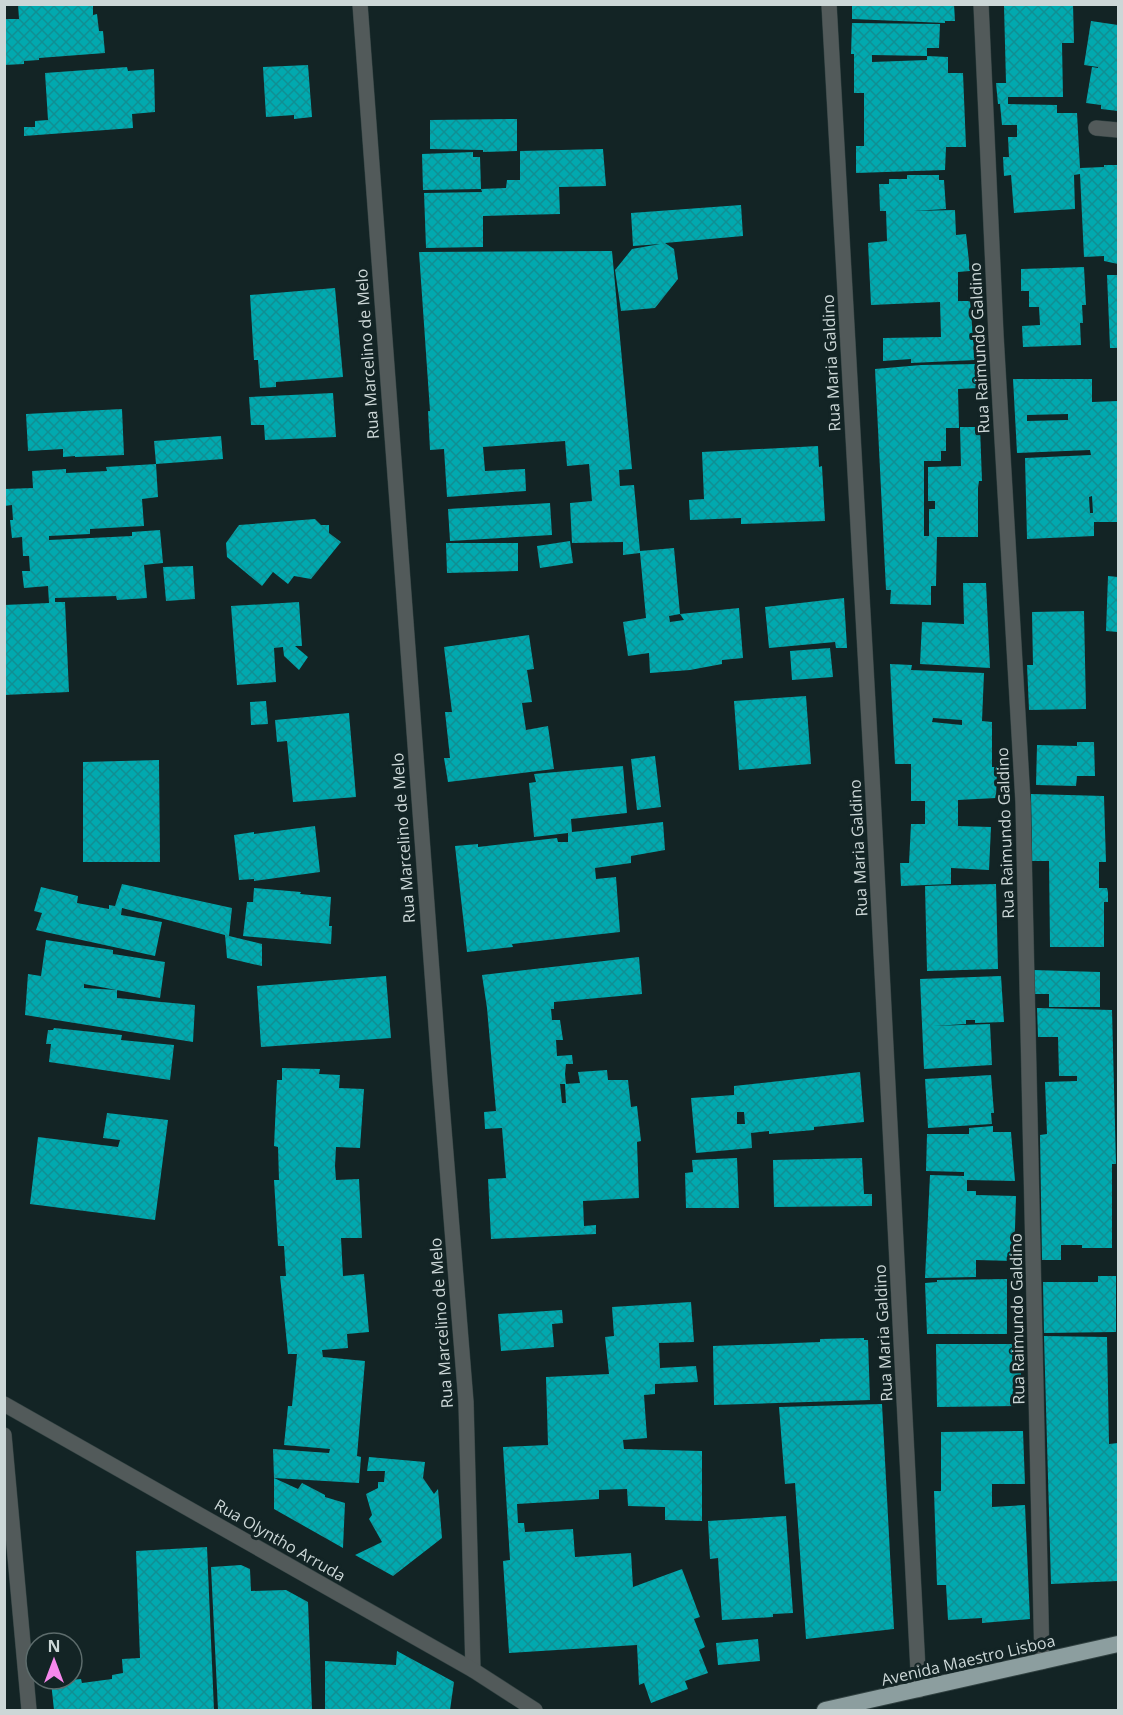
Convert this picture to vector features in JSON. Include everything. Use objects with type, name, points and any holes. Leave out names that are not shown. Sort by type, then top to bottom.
[{"type":"highway","name":"Avenida Maestro Lisboa","points":[[825,1710],[1119,1644]]},
{"type":"street","name":"Rua Marcelino de Melo","points":[[360,4],[432,985],[466,1402],[473,1670]]},
{"type":"street","name":"Rua Maria Galdino","points":[[829,4],[873,776],[919,1690]]},
{"type":"street","name":"Rua Raimundo Galdino","points":[[981,4],[996,335],[1023,802],[1042,1662]]},
{"type":"street","points":[[1096,128],[1119,130]]},
{"type":"street","name":"Rua Olyntho Arruda","points":[[4,1404],[473,1670],[535,1710]]},
{"type":"street","points":[[4,1435],[29,1710]]},
{"type":"building","points":[[18,4],[93,4],[93,15],[97,14],[99,31],[103,31],[105,53],[39,58],[39,60],[24,61],[24,64],[4,65],[4,19],[19,19]]},
{"type":"building","points":[[852,4],[954,4],[955,21],[945,21],[945,23],[852,19]]},
{"type":"building","points":[[1073,4],[1074,43],[1062,43],[1063,97],[1008,97],[1008,104],[1057,105],[1057,113],[1077,113],[1080,168],[1118,165],[1118,264],[1104,261],[1104,256],[1084,257],[1080,174],[1074,175],[1075,209],[1014,213],[1011,175],[1004,176],[1003,157],[1009,157],[1008,137],[1017,137],[1017,125],[1002,125],[996,83],[1006,83],[1004,6]]},
{"type":"building","points":[[1091,21],[1118,25],[1118,111],[1101,109],[1101,105],[1086,103],[1092,67],[1098,68],[1084,65]]},
{"type":"building","points":[[852,23],[940,24],[939,48],[927,48],[927,56],[948,57],[948,73],[963,73],[966,147],[946,147],[945,170],[856,173],[856,146],[864,146],[864,93],[854,93],[854,54],[851,54]],"holes":[[[872,55],[927,56],[927,60],[872,62]]]},
{"type":"building","points":[[308,65],[312,117],[294,119],[294,115],[266,117],[263,67]]},
{"type":"building","points":[[127,67],[128,71],[154,69],[155,112],[132,114],[133,128],[24,136],[24,127],[35,127],[35,121],[48,120],[45,73]]},
{"type":"building","points":[[517,119],[517,151],[430,149],[430,120]]},
{"type":"building","points":[[603,149],[606,186],[559,187],[560,214],[483,216],[483,247],[426,248],[424,193],[482,192],[481,189],[506,188],[507,180],[520,180],[520,151]]},
{"type":"building","points":[[473,152],[473,157],[480,157],[481,189],[423,190],[422,154]]},
{"type":"building","points":[[907,175],[939,175],[939,180],[944,180],[946,209],[913,211],[955,210],[956,235],[966,234],[970,271],[958,272],[958,301],[970,301],[975,360],[911,363],[911,359],[883,361],[883,338],[941,337],[940,302],[871,305],[868,243],[887,241],[886,211],[880,211],[879,184],[889,184],[889,179],[907,179]]},
{"type":"building","points":[[741,205],[743,236],[665,243],[674,249],[678,279],[655,308],[621,311],[615,270],[632,249],[660,244],[633,246],[631,213]]},
{"type":"building","points":[[612,251],[632,469],[619,470],[620,486],[634,485],[640,551],[674,548],[680,614],[739,608],[743,658],[722,660],[722,664],[690,670],[650,673],[649,653],[628,656],[623,622],[646,618],[640,553],[623,555],[623,542],[572,543],[570,503],[592,501],[589,464],[567,466],[565,441],[483,447],[485,471],[525,469],[526,491],[447,497],[444,449],[430,450],[428,411],[430,411],[419,252]],"holes":[[[680,614],[684,620],[670,622],[669,616]]]},
{"type":"building","points":[[1084,267],[1086,305],[1082,305],[1081,345],[1023,347],[1022,326],[1040,325],[1039,307],[1029,307],[1029,291],[1021,291],[1021,269]]},
{"type":"building","points":[[1107,275],[1118,275],[1118,348],[1110,348]]},
{"type":"building","points":[[335,288],[343,377],[276,382],[276,387],[260,388],[258,360],[254,360],[250,295]]},
{"type":"building","points":[[978,364],[979,388],[958,389],[959,428],[946,428],[946,451],[941,451],[941,461],[924,461],[924,536],[929,536],[929,509],[935,509],[935,501],[928,501],[928,467],[961,466],[960,427],[980,427],[982,481],[979,481],[978,488],[978,537],[937,537],[936,586],[931,586],[931,605],[890,604],[891,590],[886,590],[875,369]]},
{"type":"building","points":[[1013,379],[1092,379],[1092,402],[1118,401],[1118,522],[1094,522],[1094,536],[1027,539],[1025,458],[1091,455],[1090,450],[1017,453]],"holes":[[[1068,414],[1068,420],[1027,421],[1027,415]],[[1092,496],[1093,513],[1090,513],[1089,497]]]},
{"type":"building","points":[[333,393],[336,437],[265,440],[264,425],[251,425],[249,397]]},
{"type":"building","points":[[122,409],[124,455],[63,457],[63,449],[28,451],[26,414]]},
{"type":"building","points":[[221,436],[223,459],[156,464],[154,441]]},
{"type":"building","points":[[818,446],[819,467],[822,466],[825,521],[741,524],[741,518],[690,520],[689,500],[704,499],[702,452]]},
{"type":"building","points":[[156,464],[158,497],[142,499],[144,526],[90,529],[90,534],[49,536],[49,540],[132,536],[132,532],[160,530],[163,563],[144,565],[147,598],[117,600],[116,596],[55,598],[55,602],[65,602],[69,692],[4,695],[4,605],[49,603],[48,586],[24,588],[22,571],[30,571],[29,556],[23,556],[22,537],[12,538],[10,520],[13,520],[12,505],[4,506],[4,489],[33,488],[32,471],[66,469],[66,473],[107,471],[106,467]]},
{"type":"building","points":[[550,503],[552,535],[450,541],[448,509]]},
{"type":"building","points":[[315,519],[321,525],[329,525],[329,533],[341,542],[311,579],[294,576],[288,584],[273,572],[262,586],[227,557],[226,543],[239,525]]},
{"type":"building","points":[[570,541],[573,563],[540,568],[537,546]]},
{"type":"building","points":[[446,543],[518,543],[518,571],[447,573]]},
{"type":"building","points":[[193,566],[195,599],[166,601],[163,567]]},
{"type":"building","points":[[1108,576],[1118,577],[1118,632],[1106,631]]},
{"type":"building","points":[[963,583],[986,583],[990,668],[920,664],[922,622],[964,624]]},
{"type":"building","points":[[844,598],[847,648],[836,648],[835,642],[769,648],[765,607]]},
{"type":"building","points":[[299,602],[302,646],[295,646],[308,657],[299,670],[284,656],[283,647],[274,648],[276,682],[237,685],[231,606]]},
{"type":"building","points":[[1084,611],[1086,709],[1029,710],[1027,665],[1033,665],[1032,612]]},
{"type":"building","points":[[529,635],[534,669],[527,670],[532,702],[522,703],[526,730],[548,726],[554,769],[448,782],[444,758],[450,758],[445,712],[452,712],[444,647]]},
{"type":"building","points":[[830,648],[833,677],[792,680],[790,651]]},
{"type":"building","points":[[890,664],[912,665],[911,670],[984,673],[982,721],[992,722],[992,767],[997,767],[996,798],[958,800],[958,826],[991,827],[989,870],[951,868],[951,884],[901,886],[900,863],[909,863],[911,824],[925,824],[925,801],[911,801],[911,764],[895,764]],"holes":[[[933,718],[962,720],[962,725],[932,722]]]},
{"type":"building","points":[[806,696],[811,764],[739,770],[734,701]]},
{"type":"building","points":[[266,701],[268,724],[251,725],[250,702]]},
{"type":"building","points":[[349,713],[356,797],[293,802],[287,741],[277,742],[275,720]]},
{"type":"building","points":[[1077,742],[1094,742],[1095,776],[1077,776],[1076,786],[1036,785],[1037,745],[1077,746]]},
{"type":"building","points":[[655,756],[661,807],[637,810],[631,759]]},
{"type":"building","points":[[159,760],[160,862],[83,862],[83,762]]},
{"type":"building","points":[[623,766],[627,813],[571,819],[572,832],[663,822],[665,850],[631,856],[631,863],[595,868],[596,879],[616,877],[620,932],[512,944],[513,947],[467,952],[455,846],[478,844],[478,847],[557,838],[558,842],[568,842],[568,833],[534,837],[529,783],[536,782],[534,774]]},
{"type":"building","points":[[1031,794],[1104,796],[1106,862],[1099,862],[1099,888],[1107,888],[1108,892],[1108,902],[1104,902],[1104,947],[1050,947],[1049,861],[1032,861]]},
{"type":"building","points":[[315,826],[320,872],[254,881],[254,879],[239,880],[234,835]]},
{"type":"building","points":[[122,884],[232,908],[229,936],[262,944],[262,966],[227,958],[225,935],[122,908],[121,915],[162,922],[155,956],[36,930],[42,913],[34,911],[41,887],[78,896],[77,903],[109,909],[109,905],[115,906]]},
{"type":"building","points":[[996,884],[998,969],[927,971],[925,886]]},
{"type":"building","points":[[254,888],[331,897],[329,926],[332,926],[331,944],[243,936],[247,902],[253,902]]},
{"type":"building","points":[[46,940],[113,950],[113,954],[165,962],[160,998],[117,990],[117,998],[195,1005],[193,1042],[25,1015],[28,974],[41,976]],"holes":[[[84,984],[116,990],[84,988]]]},
{"type":"building","points":[[639,957],[642,994],[554,1002],[554,1009],[551,1009],[552,1020],[560,1020],[563,1040],[556,1040],[557,1056],[572,1055],[573,1064],[566,1064],[566,1084],[580,1083],[578,1072],[607,1070],[608,1080],[628,1080],[631,1107],[637,1106],[641,1141],[637,1142],[639,1198],[583,1201],[584,1226],[596,1225],[596,1234],[491,1239],[488,1179],[506,1178],[502,1128],[485,1129],[484,1112],[496,1111],[482,975]],"holes":[[[560,1084],[565,1084],[566,1103],[562,1103]]]},
{"type":"building","points":[[1033,970],[1100,972],[1100,1007],[1049,1007],[1049,994],[1033,994]]},
{"type":"building","points":[[386,976],[391,1038],[261,1047],[257,986]]},
{"type":"building","points":[[1001,976],[1004,1022],[975,1023],[975,1020],[966,1020],[966,1024],[933,1026],[990,1024],[992,1065],[924,1069],[920,979]]},
{"type":"building","points":[[1037,1008],[1112,1010],[1116,1164],[1112,1164],[1112,1248],[1061,1245],[1061,1260],[1042,1260],[1040,1135],[1047,1134],[1045,1082],[1077,1081],[1077,1076],[1059,1076],[1058,1037],[1038,1037]]},
{"type":"building","points":[[54,1028],[122,1035],[121,1040],[174,1045],[170,1080],[49,1062],[51,1044],[46,1044],[48,1030]]},
{"type":"building","points":[[282,1068],[320,1069],[319,1074],[340,1075],[339,1088],[364,1089],[360,1148],[336,1147],[335,1166],[336,1180],[359,1179],[362,1238],[341,1238],[343,1276],[364,1274],[369,1332],[347,1334],[348,1348],[322,1350],[323,1357],[365,1361],[357,1456],[361,1457],[359,1483],[274,1478],[273,1449],[329,1453],[330,1449],[284,1445],[288,1406],[292,1406],[297,1354],[288,1354],[280,1276],[286,1276],[284,1246],[278,1246],[274,1180],[279,1180],[278,1147],[274,1146],[277,1080],[282,1080]]},
{"type":"building","points":[[860,1072],[864,1122],[814,1127],[814,1130],[769,1134],[769,1131],[751,1133],[752,1148],[696,1153],[691,1098],[734,1095],[734,1086]],"holes":[[[737,1112],[744,1112],[745,1124],[737,1124]]]},
{"type":"building","points":[[991,1075],[994,1113],[991,1113],[992,1124],[928,1128],[925,1079]]},
{"type":"building","points":[[107,1113],[168,1120],[155,1220],[30,1204],[38,1137],[118,1147],[120,1140],[103,1138]]},
{"type":"building","points":[[993,1126],[993,1132],[1011,1132],[1015,1181],[967,1180],[967,1191],[976,1191],[976,1195],[1016,1196],[1014,1261],[976,1260],[976,1277],[925,1278],[930,1175],[964,1176],[964,1172],[926,1171],[927,1134],[969,1134],[969,1128]]},
{"type":"building","points":[[737,1158],[739,1208],[686,1208],[685,1173],[693,1172],[692,1160]]},
{"type":"building","points":[[862,1158],[864,1194],[872,1194],[872,1206],[774,1207],[773,1160]]},
{"type":"building","points":[[1098,1276],[1116,1276],[1116,1332],[1044,1333],[1043,1282],[1098,1282]]},
{"type":"building","points":[[1007,1279],[1007,1334],[927,1334],[925,1283],[937,1282],[937,1280]]},
{"type":"building","points":[[691,1302],[694,1342],[659,1343],[660,1368],[696,1366],[698,1382],[655,1384],[655,1394],[644,1395],[647,1438],[623,1440],[624,1449],[702,1451],[702,1521],[665,1520],[665,1507],[628,1506],[627,1489],[599,1490],[599,1499],[517,1504],[518,1523],[524,1523],[525,1532],[573,1529],[575,1557],[631,1553],[633,1587],[682,1569],[700,1617],[694,1619],[705,1647],[699,1650],[708,1673],[685,1681],[688,1689],[651,1703],[644,1683],[639,1685],[637,1645],[509,1653],[503,1561],[510,1560],[503,1447],[548,1445],[546,1377],[609,1374],[605,1337],[614,1336],[612,1307]]},
{"type":"building","points":[[562,1310],[563,1323],[552,1324],[554,1347],[501,1351],[498,1314]]},
{"type":"building","points":[[1044,1336],[1107,1337],[1109,1444],[1118,1443],[1118,1581],[1051,1584]]},
{"type":"building","points":[[864,1338],[868,1340],[870,1400],[714,1405],[713,1346]]},
{"type":"building","points":[[936,1344],[1020,1344],[1022,1406],[937,1407]]},
{"type":"building","points":[[882,1404],[894,1629],[806,1639],[795,1483],[785,1484],[779,1407]]},
{"type":"building","points":[[1023,1431],[1025,1484],[992,1484],[992,1507],[1025,1505],[1030,1619],[982,1623],[982,1618],[948,1620],[946,1585],[937,1585],[934,1491],[941,1491],[941,1432]]},
{"type":"building","points":[[369,1457],[425,1462],[423,1478],[434,1494],[438,1489],[442,1538],[393,1576],[355,1555],[382,1542],[369,1519],[372,1515],[366,1494],[378,1488],[378,1482],[384,1482],[385,1471],[367,1471]]},
{"type":"building","points":[[274,1478],[298,1489],[302,1483],[325,1497],[345,1503],[343,1548],[274,1509]]},
{"type":"building","points":[[786,1516],[793,1613],[773,1614],[773,1617],[722,1620],[718,1558],[710,1559],[708,1521]]},
{"type":"building","points":[[207,1547],[214,1710],[54,1710],[52,1691],[84,1691],[84,1683],[112,1679],[112,1675],[123,1673],[122,1659],[140,1658],[136,1551]]},
{"type":"building","points":[[241,1565],[250,1569],[251,1591],[286,1590],[308,1602],[312,1710],[218,1710],[211,1567]]},
{"type":"building","points":[[758,1639],[760,1661],[718,1665],[716,1643]]},
{"type":"building","points":[[397,1651],[454,1682],[450,1710],[325,1710],[325,1661],[396,1665]]}]
